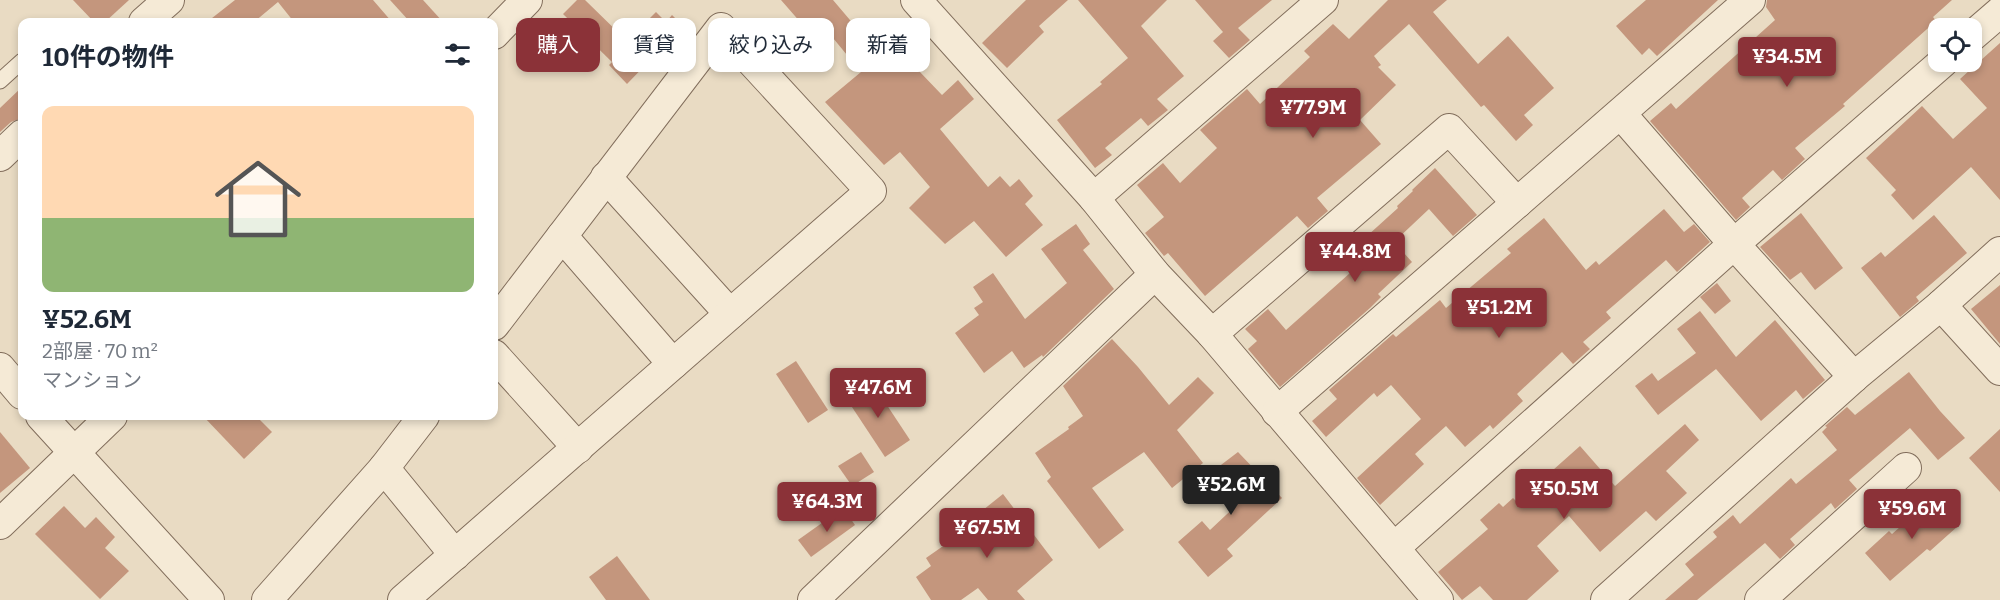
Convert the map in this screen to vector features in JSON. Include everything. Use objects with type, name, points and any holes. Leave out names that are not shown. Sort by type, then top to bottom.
[{"type":"street","points":[[498,30],[527,0]]},
{"type":"street","points":[[916,0],[1094,198],[1155,274],[1212,334],[1438,600]]},
{"type":"street","points":[[1094,198],[1323,0]]},
{"type":"street","points":[[1277,412],[1750,0]]},
{"type":"street","points":[[1982,28],[2000,12]]},
{"type":"street","points":[[403,600],[871,191],[721,28],[498,320]]},
{"type":"street","points":[[1394,548],[1734,244],[1932,72]]},
{"type":"street","points":[[1621,114],[1854,377]]},
{"type":"street","points":[[1212,334],[1449,129],[1517,203]]},
{"type":"street","points":[[0,156],[18,139]]},
{"type":"street","points":[[606,177],[730,314]]},
{"type":"street","points":[[561,236],[673,364]]},
{"type":"street","points":[[1606,600],[1854,377],[1941,305],[2000,252]]},
{"type":"street","points":[[813,600],[1155,274]]},
{"type":"street","points":[[1941,305],[2000,370]]},
{"type":"street","points":[[498,359],[578,448]]},
{"type":"street","points":[[0,368],[18,389]]},
{"type":"street","points":[[45,420],[206,599]]},
{"type":"street","points":[[0,525],[108,420]]},
{"type":"street","points":[[267,600],[384,468],[421,420]]},
{"type":"street","points":[[384,468],[455,555]]},
{"type":"street","points":[[1760,600],[1906,468]]},
{"type":"lane","points":[[0,81],[18,65]]},
{"type":"building","points":[[73,0],[129,0],[109,18],[90,18]]},
{"type":"building","points":[[235,0],[373,0],[389,18],[291,18],[278,2],[259,18],[212,18]]},
{"type":"building","points":[[390,0],[423,0],[439,18],[406,18]]},
{"type":"building","points":[[577,0],[585,0],[612,26],[612,62],[600,50],[600,18],[567,18],[563,14]]},
{"type":"building","points":[[781,0],[833,0],[848,18],[846,18],[846,54],[834,39],[834,18],[797,18]]},
{"type":"building","points":[[1026,0],[1068,0],[1039,26],[1044,32],[1007,68],[982,43]]},
{"type":"building","points":[[1078,0],[1167,0],[1141,26],[1184,76],[1157,99],[1168,110],[1148,126],[1141,118],[1105,148],[1112,155],[1095,168],[1057,120],[1102,84],[1100,82],[1128,58]]},
{"type":"building","points":[[1195,0],[1272,0],[1238,28],[1250,40],[1229,58],[1213,41],[1223,32]]},
{"type":"building","points":[[1388,0],[1447,0],[1433,12],[1478,64],[1508,36],[1554,88],[1524,115],[1533,125],[1516,141],[1484,105],[1481,107],[1409,24],[1374,56],[1381,65],[1378,67],[1396,85],[1360,120],[1381,144],[1317,198],[1328,211],[1308,228],[1297,216],[1205,296],[1168,253],[1164,256],[1145,233],[1164,217],[1137,185],[1163,163],[1180,183],[1217,148],[1200,130],[1247,89],[1260,104],[1310,57],[1304,51],[1333,24],[1349,39]]},
{"type":"building","points":[[1646,0],[1718,0],[1657,56],[1649,48],[1642,55],[1616,26]]},
{"type":"building","points":[[1767,0],[1952,0],[1934,18],[1928,18],[1928,28],[1843,104],[1845,106],[1795,148],[1805,159],[1782,180],[1773,170],[1742,198],[1750,207],[1736,220],[1650,121],[1671,103],[1676,109],[1775,20],[1766,7]]},
{"type":"building","points":[[656,12],[662,18],[650,18]]},
{"type":"building","points":[[2000,43],[2000,200],[1971,167],[1913,220],[1891,195],[1896,190],[1866,158],[1922,106],[1953,139],[1987,108],[1960,79],[1968,72],[1982,72],[1982,59]]},
{"type":"building","points":[[616,72],[639,72],[627,84]]},
{"type":"building","points":[[861,72],[920,72],[942,95],[958,80],[974,99],[940,129],[988,187],[1000,176],[1010,187],[1019,179],[1033,196],[1025,204],[1043,225],[1006,257],[974,221],[945,244],[909,208],[930,187],[900,152],[884,165],[825,102]]},
{"type":"building","points":[[18,91],[18,119],[11,122],[0,132],[0,108]]},
{"type":"building","points":[[1435,168],[1477,215],[1453,236],[1429,209],[1394,242],[1412,262],[1378,294],[1381,297],[1370,308],[1280,387],[1248,349],[1257,341],[1245,329],[1268,309],[1286,330],[1368,257],[1357,245],[1398,208],[1397,206]]},
{"type":"building","points":[[1664,209],[1684,232],[1694,224],[1710,242],[1677,272],[1666,260],[1606,312],[1611,318],[1583,342],[1590,349],[1573,364],[1562,352],[1517,394],[1523,401],[1493,429],[1490,425],[1465,447],[1446,426],[1415,454],[1424,464],[1380,505],[1357,478],[1421,419],[1391,385],[1377,397],[1374,393],[1326,437],[1312,421],[1337,399],[1329,390],[1393,334],[1396,337],[1440,300],[1446,308],[1511,253],[1507,249],[1544,218],[1586,270],[1596,261],[1599,265]]},
{"type":"building","points":[[1801,213],[1843,268],[1815,290],[1801,272],[1790,280],[1760,247]]},
{"type":"building","points":[[1934,215],[1967,253],[1916,297],[1919,301],[1900,317],[1861,268],[1881,252],[1885,257]]},
{"type":"building","points":[[1076,224],[1090,244],[1083,250],[1114,289],[1043,357],[1042,355],[1024,368],[1012,351],[984,373],[955,333],[979,315],[974,308],[983,302],[973,287],[993,273],[1025,319],[1067,283],[1041,249]]},
{"type":"building","points":[[1717,283],[1731,301],[1715,314],[1700,297]]},
{"type":"building","points":[[2000,285],[2000,344],[1971,309]]},
{"type":"building","points":[[1700,311],[1736,357],[1775,320],[1825,380],[1803,399],[1796,390],[1761,421],[1716,369],[1658,415],[1635,386],[1652,373],[1658,381],[1696,353],[1677,329]]},
{"type":"building","points":[[1112,339],[1169,405],[1198,377],[1214,393],[1177,430],[1203,463],[1172,488],[1144,452],[1092,488],[1124,530],[1099,549],[1047,481],[1051,477],[1035,453],[1083,416],[1063,386]]},
{"type":"building","points":[[796,361],[828,410],[808,423],[776,374]]},
{"type":"building","points":[[1909,372],[1965,438],[1938,460],[1910,428],[1849,480],[1857,489],[1835,509],[1831,503],[1790,539],[1795,545],[1780,559],[1765,543],[1697,600],[1665,600],[1694,575],[1685,564],[1717,537],[1713,532],[1733,515],[1740,524],[1791,478],[1796,484],[1837,450],[1822,432],[1827,427],[1825,426],[1847,407],[1855,415]]},
{"type":"building","points":[[871,381],[910,440],[885,457],[846,398]]},
{"type":"building","points":[[207,420],[260,420],[272,432],[244,459]]},
{"type":"building","points":[[1685,424],[1699,440],[1666,471],[1687,493],[1656,521],[1646,511],[1600,552],[1569,516],[1537,546],[1559,571],[1527,600],[1493,600],[1480,586],[1462,600],[1438,572],[1488,529],[1480,520],[1499,503],[1503,507],[1513,498],[1517,502],[1580,446],[1615,486]]},
{"type":"building","points":[[2000,429],[2000,492],[1969,458]]},
{"type":"building","points":[[0,432],[30,468],[0,493]]},
{"type":"building","points":[[861,452],[874,472],[852,486],[838,466]]},
{"type":"building","points":[[1238,452],[1282,498],[1227,549],[1233,556],[1208,577],[1178,542],[1202,521],[1210,530],[1242,500],[1217,468]]},
{"type":"building","points":[[1003,494],[1053,560],[1017,591],[1025,600],[988,600],[978,588],[961,600],[931,600],[916,577],[931,566],[926,558],[946,544],[948,547],[982,518],[978,514]]},
{"type":"building","points":[[1933,498],[1958,526],[1930,551],[1927,549],[1890,581],[1865,553],[1889,531],[1892,534]]},
{"type":"building","points":[[64,506],[85,528],[96,517],[115,537],[105,548],[129,571],[100,599],[35,534]]},
{"type":"building","points":[[843,508],[855,525],[811,557],[798,540]]},
{"type":"building","points":[[617,556],[650,600],[606,600],[589,577]]}]
